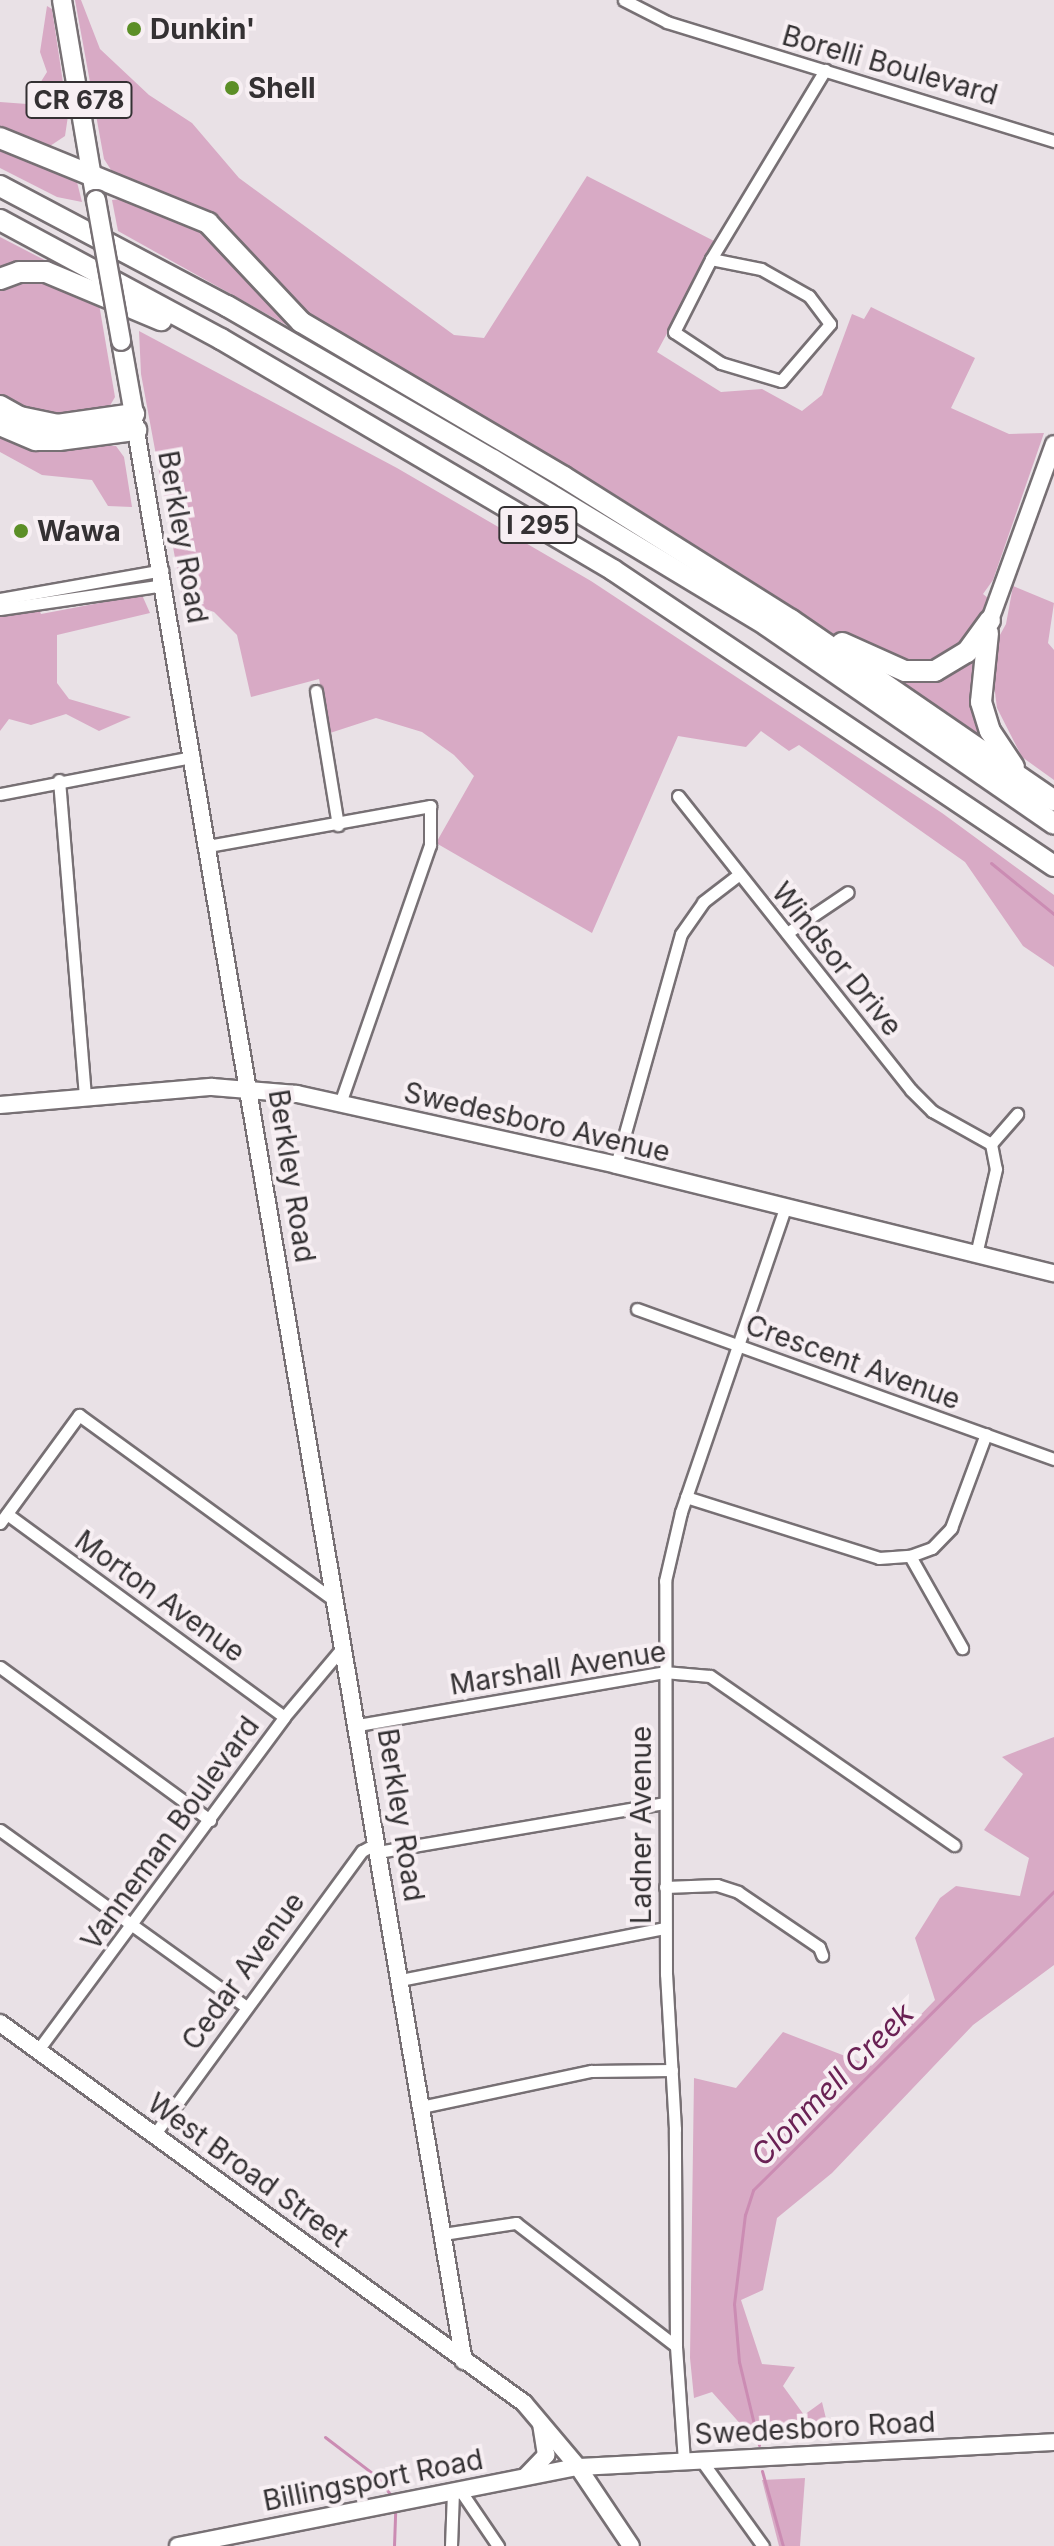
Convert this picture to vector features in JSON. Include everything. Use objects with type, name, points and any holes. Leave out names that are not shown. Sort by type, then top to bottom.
[{"type":"highway","points":[[0,138],[208,223],[301,322],[564,477],[791,620],[1054,801]]},
{"type":"highway","name":"I 295","points":[[0,186],[388,398],[766,625],[1054,824]]},
{"type":"highway","name":"I 295","points":[[0,220],[221,339],[613,570],[1054,866]]},
{"type":"highway","points":[[0,279],[19,272],[46,272],[147,313],[336,415],[588,566],[613,570]]},
{"type":"highway","points":[[0,406],[20,417],[57,425],[135,422]]},
{"type":"highway","points":[[0,425],[36,440],[59,440],[135,422]]},
{"type":"highway","points":[[791,620],[890,665],[922,672],[957,660],[990,620]]},
{"type":"highway","points":[[990,620],[982,653],[981,702],[990,731],[1027,782]]},
{"type":"main road","name":"Berkley Road","points":[[62,0],[163,577],[464,2361]]},
{"type":"main road","points":[[990,620],[1054,444]]},
{"type":"main road","name":"Swedesboro Avenue","points":[[0,1105],[249,1087],[340,1103],[616,1165],[1054,1273]]},
{"type":"main road","name":"West Broad Street","points":[[0,2023],[539,2418],[578,2467],[631,2546]]},
{"type":"main road","points":[[525,2476],[546,2455],[539,2418]]},
{"type":"main road","name":"Swedesboro Road","points":[[578,2467],[1054,2442]]},
{"type":"main road","name":"Billingsport Road","points":[[178,2546],[578,2467]]},
{"type":"street","name":"Borelli Boulevard","points":[[624,0],[667,22],[1054,141]]},
{"type":"street","points":[[711,259],[761,269],[809,296],[830,324],[781,381],[721,363],[674,332],[711,259],[825,70]]},
{"type":"street","points":[[0,599],[163,577]]},
{"type":"street","points":[[0,609],[163,577]]},
{"type":"street","points":[[316,691],[338,825]]},
{"type":"street","points":[[0,794],[59,780],[193,757]]},
{"type":"street","points":[[59,780],[85,1098]]},
{"type":"street","name":"Windsor Drive","points":[[678,796],[921,1101],[991,1144]]},
{"type":"street","points":[[208,846],[430,806],[430,845],[340,1103]]},
{"type":"street","points":[[616,1165],[681,934],[703,902],[738,875]]},
{"type":"street","points":[[787,933],[848,892]]},
{"type":"street","points":[[976,1254],[996,1169],[991,1144],[1017,1114]]},
{"type":"street","name":"Ladner Avenue","points":[[692,2460],[676,2346],[672,2070],[665,1928],[665,1581],[686,1497],[785,1209]]},
{"type":"street","name":"Crescent Avenue","points":[[637,1309],[1054,1459]]},
{"type":"street","points":[[3,1519],[79,1415],[336,1602]]},
{"type":"street","points":[[686,1497],[879,1558],[910,1556],[932,1548],[951,1528],[986,1434]]},
{"type":"street","name":"Morton Avenue","points":[[3,1519],[284,1717]]},
{"type":"street","points":[[910,1556],[962,1648]]},
{"type":"street","name":"Vanneman Boulevard","points":[[38,2050],[133,1926],[284,1717],[343,1647]]},
{"type":"street","points":[[0,1667],[210,1820]]},
{"type":"street","name":"Marshall Avenue","points":[[358,1725],[664,1672],[710,1676],[954,1845]]},
{"type":"street","points":[[377,1848],[664,1803]]},
{"type":"street","points":[[0,1830],[245,2006]]},
{"type":"street","name":"Cedar Avenue","points":[[154,2135],[245,2006],[362,1851],[377,1848]]},
{"type":"street","points":[[665,1887],[717,1885],[738,1892],[819,1947],[822,1955]]},
{"type":"street","points":[[400,1980],[665,1928]]},
{"type":"street","points":[[421,2107],[591,2071],[672,2070]]},
{"type":"street","points":[[443,2234],[516,2223],[676,2346]]},
{"type":"street","points":[[692,2460],[763,2546]]},
{"type":"street","points":[[451,2546],[457,2491]]},
{"type":"street","points":[[457,2491],[498,2546]]},
{"type":"shaded area","points":[[75,0],[81,0],[100,49],[149,95],[192,123],[239,178],[454,335],[484,338],[587,176],[716,242],[657,352],[721,392],[762,389],[802,411],[822,395],[852,314],[864,319],[871,307],[975,358],[951,408],[1009,434],[1044,433],[993,580],[983,594],[988,598],[978,629],[961,652],[925,666],[905,665],[849,643],[318,326],[220,221],[113,173],[104,159]]},
{"type":"shaded area","points":[[47,6],[52,9],[68,116],[65,136],[50,146],[26,144],[0,132],[0,102],[27,104],[47,72],[40,52]]},
{"type":"shaded area","points":[[0,150],[77,182],[82,202],[57,197],[0,168]]},
{"type":"shaded area","points":[[120,199],[160,210],[207,235],[290,327],[118,231],[112,200]]},
{"type":"shaded area","points":[[0,237],[60,268],[0,272]]},
{"type":"shaded area","points":[[39,277],[99,304],[115,397],[108,409],[46,418],[0,397],[0,286]]},
{"type":"shaded area","points":[[139,331],[397,468],[591,581],[942,813],[1054,895],[1054,967],[1023,946],[965,862],[799,745],[789,751],[761,731],[746,747],[678,736],[592,933],[436,843],[474,776],[454,755],[422,732],[376,718],[330,733],[319,679],[251,697],[237,635],[214,612],[183,601],[141,374]]},
{"type":"shaded area","points":[[0,436],[25,445],[116,446],[124,457],[132,507],[108,506],[92,480],[42,475],[0,452]]},
{"type":"shaded area","points":[[1013,586],[1054,603],[1048,643],[1054,650],[1054,780],[1022,757],[997,708],[990,653],[1006,624]]},
{"type":"shaded area","points":[[142,595],[150,613],[57,635],[57,683],[69,699],[131,717],[99,731],[66,714],[31,725],[9,719],[0,731],[0,615],[39,609],[41,614]]},
{"type":"shaded area","points":[[975,655],[972,692],[986,742],[870,665],[939,678]]},
{"type":"shaded area","points":[[1054,1737],[1054,1965],[973,2025],[832,2173],[777,2218],[763,2290],[741,2300],[762,2364],[795,2367],[783,2386],[804,2415],[822,2402],[828,2427],[819,2434],[752,2437],[712,2392],[694,2398],[690,2358],[694,2078],[736,2088],[783,2032],[871,2066],[935,2000],[915,1938],[940,1898],[956,1886],[1020,1896],[1029,1858],[984,1830],[1023,1774],[1002,1757]]},
{"type":"shaded area","points":[[805,2478],[800,2546],[779,2546],[762,2480]]},
{"type":"waterway","points":[[991,863],[1054,914]]},
{"type":"waterway","name":"Clonmell Creek","points":[[759,2445],[739,2362],[734,2304],[745,2215],[753,2190],[1054,1891]]},
{"type":"waterway","points":[[325,2437],[380,2479],[393,2499]]},
{"type":"waterway","name":"Clonmell Creek","points":[[762,2471],[783,2546]]},
{"type":"waterway","points":[[394,2546],[395,2510]]},
{"type":"place","name":"Dunkin'","points":[[134,29]]},
{"type":"place","name":"Shell","points":[[232,88]]},
{"type":"place","name":"Wawa","points":[[21,531]]}]
